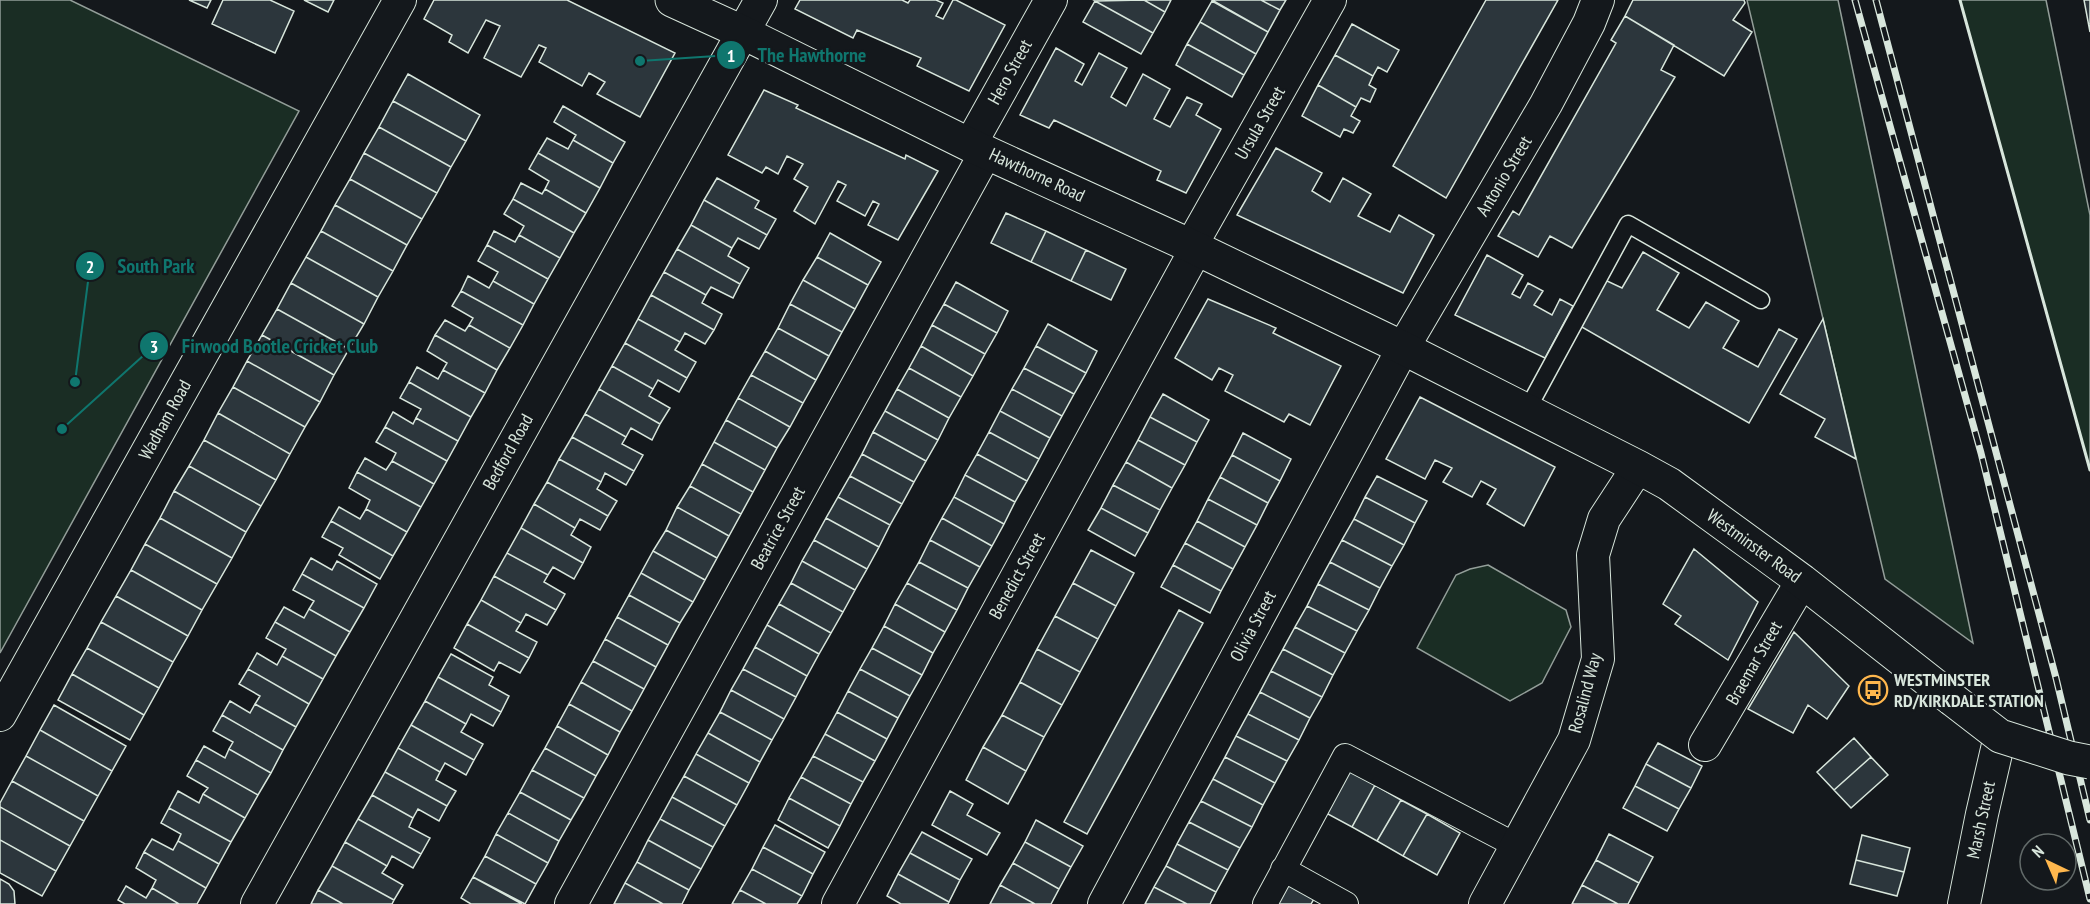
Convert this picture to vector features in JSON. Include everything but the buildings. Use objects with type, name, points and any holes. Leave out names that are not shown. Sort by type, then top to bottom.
[{"type":"main road","name":"Hawthorne Road","points":[[672,0],[978,148],[1194,247],[1403,348]]},
{"type":"main road","name":"Westminster Road","points":[[1403,348],[1669,484],[1802,581],[2000,736],[2069,758],[2090,762]]},
{"type":"street","name":"Wadham Road","points":[[0,715],[400,0]]},
{"type":"street","name":"Bedford Road","points":[[257,904],[761,0]]},
{"type":"street","name":"Hero Street","points":[[978,148],[1051,0]]},
{"type":"street","name":"Ursula Street","points":[[1194,247],[1330,0]]},
{"type":"street","name":"Antonio Street","points":[[1403,348],[1546,104],[1589,23],[1598,0]]},
{"type":"street","name":"Beatrice Street","points":[[571,904],[978,148]]},
{"type":"street","name":"Benedict Street","points":[[838,904],[1194,247]]},
{"type":"street","name":"Olivia Street","points":[[1104,904],[1403,348]]},
{"type":"street","name":"Rosalind Way","points":[[1485,904],[1574,740],[1598,659],[1593,555],[1604,519],[1638,467]]},
{"type":"street","name":"Braemar Street","points":[[1705,746],[1802,581]]},
{"type":"street","name":"Marsh Street","points":[[1964,904],[2000,736]]},
{"type":"street","points":[[1265,904],[1346,756],[1517,846]]},
{"type":"street","points":[[1283,869],[1346,904]]},
{"type":"lane","points":[[1527,410],[1628,224],[1761,300]]},
{"type":"green space","points":[[0,0],[70,0],[299,111],[0,653]]},
{"type":"green space","points":[[1747,0],[1838,0],[1973,643],[1885,579]]},
{"type":"green space","points":[[1960,0],[2046,0],[2090,215],[2090,470]]},
{"type":"green space","points":[[1488,565],[1566,610],[1571,627],[1542,683],[1510,701],[1417,648],[1456,575]]},
{"type":"railway","points":[[1855,0],[1981,453],[2090,899]]},
{"type":"railway","points":[[1876,0],[2056,678],[2090,820]]},
{"type":"wall","points":[[1960,0],[2090,470]]},
{"type":"place","name":"The Hawthorne","points":[[640,61]]},
{"type":"place","name":"South Park","points":[[75,382]]},
{"type":"place","name":"Firwood Bootle Cricket Club","points":[[62,429]]},
{"type":"place","name":"WESTMINSTER RD/KIRKDALE STATION","points":[[1873,690]]}]
